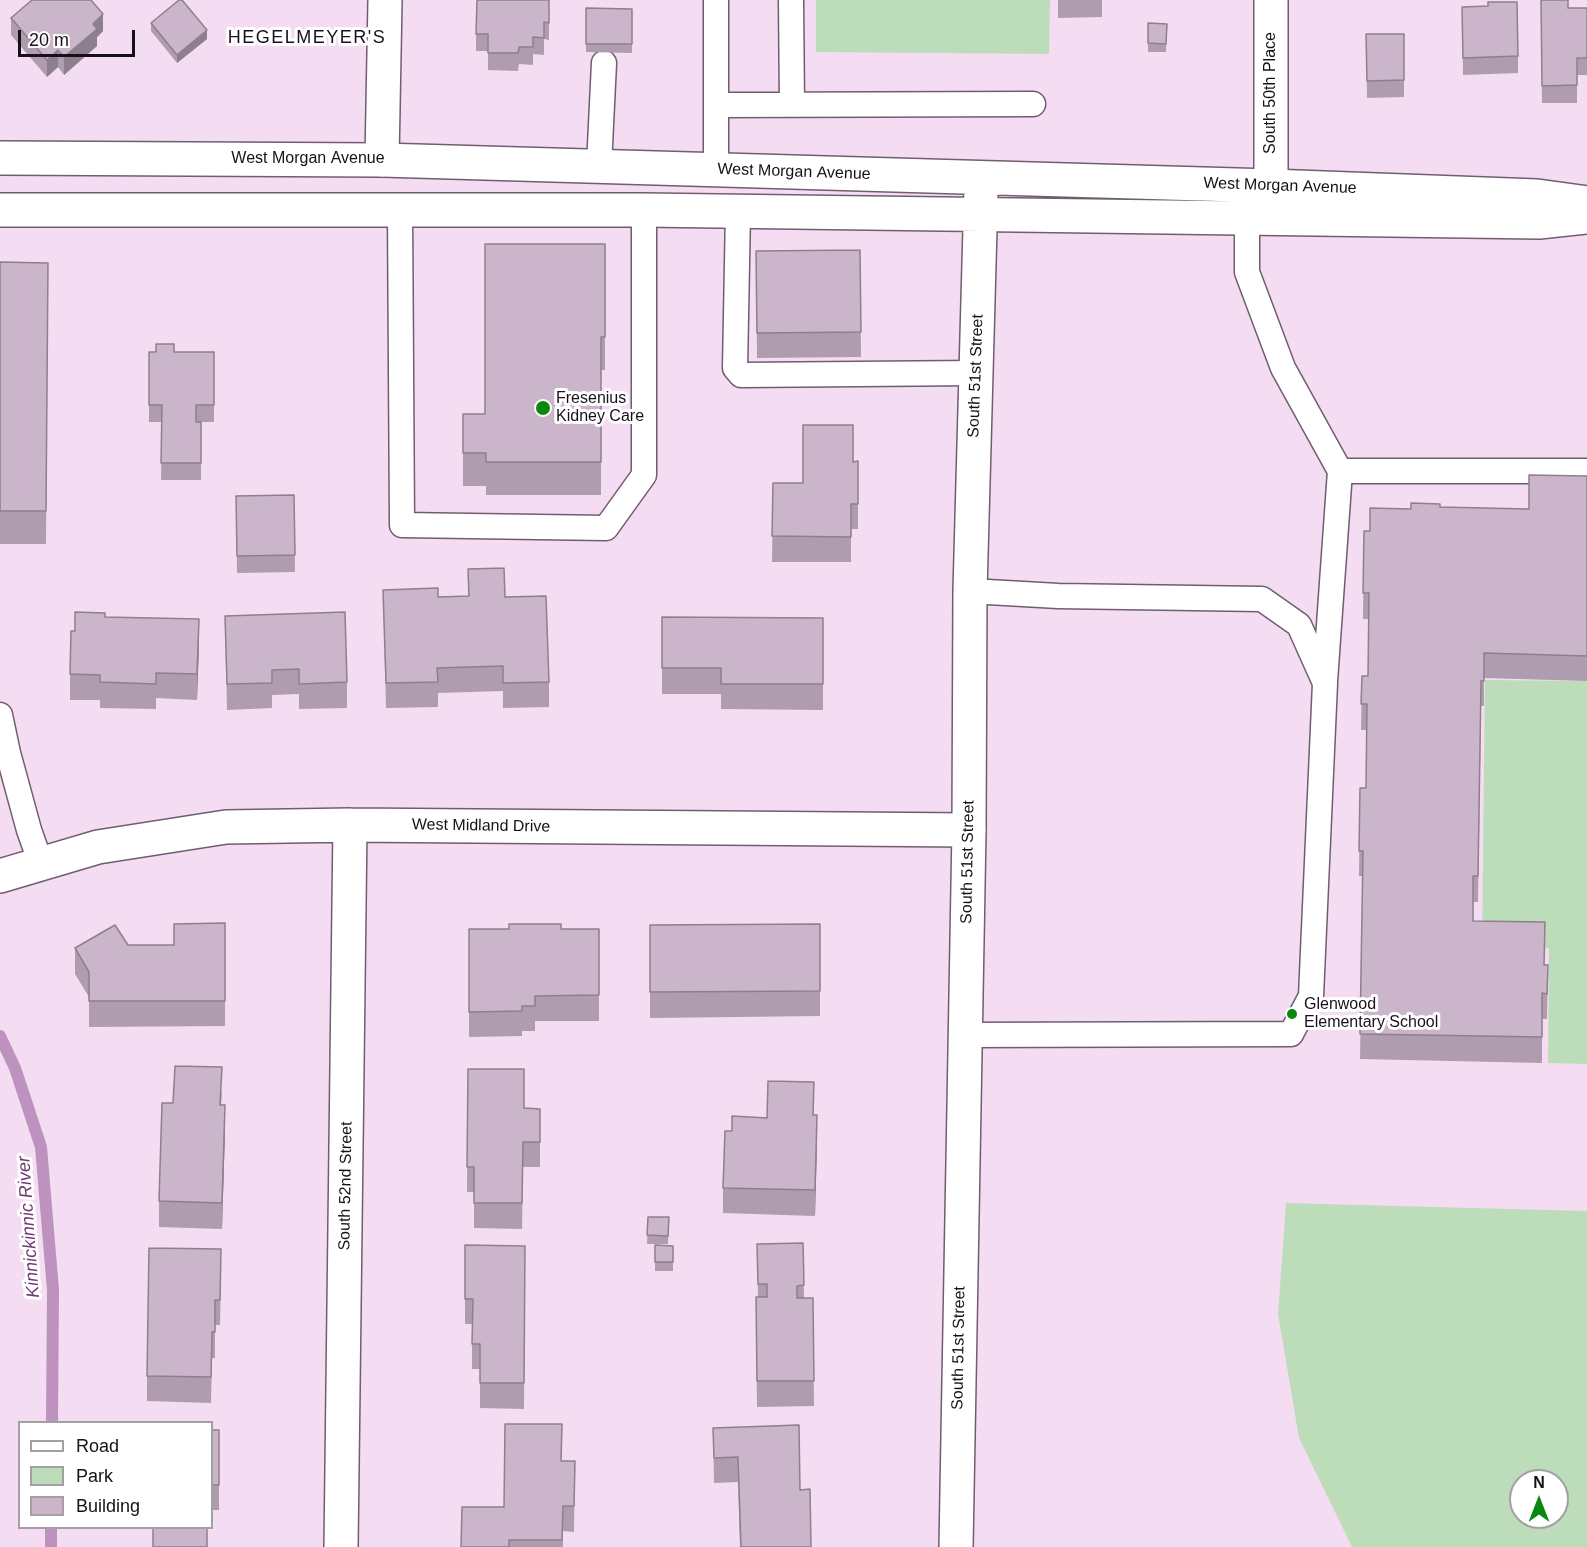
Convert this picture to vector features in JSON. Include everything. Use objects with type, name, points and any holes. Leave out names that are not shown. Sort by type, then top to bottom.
[{"type":"street","points":[[385,0],[382,160],[400,211]]},
{"type":"street","name":"South 50th Place","points":[[1271,0],[1271,186]]},
{"type":"street","name":"West Morgan Avenue","points":[[0,158],[382,160],[716,169],[1538,196],[1587,203]]},
{"type":"street","name":"South 51st Street","points":[[956,1547],[969,831],[970,591],[981,177]]},
{"type":"street","name":"West Morgan Avenue","points":[[0,210],[644,210],[1539,222],[1587,216]]},
{"type":"street","name":"West Midland Drive","points":[[0,876],[98,847],[226,826],[350,825],[969,831]]},
{"type":"street","name":"South 52nd Street","points":[[341,1547],[350,825]]},
{"type":"lane","points":[[716,0],[716,169]]},
{"type":"lane","points":[[791,0],[792,105]]},
{"type":"lane","points":[[599,166],[604,63]]},
{"type":"lane","points":[[716,105],[1033,104]]},
{"type":"lane","points":[[400,211],[402,525],[606,528],[644,475],[644,210]]},
{"type":"lane","points":[[738,211],[735,368],[741,375],[976,373]]},
{"type":"lane","points":[[965,1035],[1291,1034],[1311,996],[1325,683],[1340,471],[1283,368],[1247,272],[1246,218]]},
{"type":"lane","points":[[1340,471],[1587,471]]},
{"type":"lane","points":[[970,591],[1058,596],[1262,599],[1299,624],[1325,683]]},
{"type":"lane","points":[[0,715],[23,808],[41,864]]},
{"type":"green space","points":[[816,0],[1050,0],[1049,54],[816,52]]},
{"type":"green space","points":[[1485,680],[1587,681],[1587,1064],[1548,1063],[1549,948],[1482,948]]},
{"type":"green space","points":[[1286,1203],[1587,1211],[1587,1547],[1352,1547],[1299,1438],[1278,1314]]},
{"type":"building","points":[[32,0],[91,0],[103,14],[93,24],[97,29],[64,57],[58,50],[47,60],[11,18]]},
{"type":"building","points":[[182,0],[207,30],[177,55],[151,23]]},
{"type":"building","points":[[477,0],[549,0],[549,23],[544,22],[544,38],[533,37],[533,47],[519,47],[518,53],[488,53],[488,34],[476,34]]},
{"type":"building","points":[[1541,0],[1568,0],[1568,8],[1587,8],[1587,58],[1577,58],[1577,85],[1542,86]]},
{"type":"building","points":[[1488,2],[1517,2],[1518,56],[1463,58],[1462,7],[1488,6]]},
{"type":"building","points":[[586,8],[632,9],[632,44],[586,44]]},
{"type":"building","points":[[1148,23],[1167,24],[1166,44],[1148,43]]},
{"type":"building","points":[[1366,34],[1404,34],[1404,80],[1367,81]]},
{"type":"building","name":"Fresenius Kidney Care","points":[[485,244],[605,244],[605,337],[601,337],[601,462],[486,462],[486,453],[463,453],[463,414],[485,414]]},
{"type":"building","points":[[860,250],[861,332],[757,333],[756,251]]},
{"type":"building","points":[[0,262],[48,263],[46,511],[0,511]]},
{"type":"building","points":[[156,344],[174,344],[174,352],[214,352],[214,405],[196,405],[196,422],[201,422],[201,463],[161,463],[162,405],[149,405],[149,352],[156,352]]},
{"type":"building","points":[[803,425],[853,425],[853,462],[858,461],[858,504],[851,504],[851,537],[772,536],[773,483],[803,483]]},
{"type":"building","points":[[1529,475],[1587,476],[1587,656],[1484,653],[1484,681],[1481,681],[1478,876],[1473,876],[1473,921],[1545,922],[1544,965],[1548,965],[1547,994],[1542,993],[1542,1037],[1360,1034],[1363,851],[1359,851],[1360,788],[1366,788],[1367,704],[1361,704],[1362,676],[1368,676],[1369,593],[1363,593],[1364,531],[1370,531],[1370,508],[1411,509],[1411,503],[1440,504],[1440,507],[1529,509]]},
{"type":"building","points":[[294,495],[295,555],[237,556],[236,496]]},
{"type":"building","points":[[504,568],[505,597],[546,596],[549,682],[503,683],[503,666],[437,668],[438,682],[386,683],[383,590],[438,588],[438,597],[469,596],[468,569]]},
{"type":"building","points":[[75,612],[105,613],[105,617],[199,619],[197,674],[156,673],[156,684],[100,682],[100,675],[70,674],[71,631],[75,631]]},
{"type":"building","points":[[345,612],[347,682],[299,684],[299,669],[272,670],[272,683],[227,684],[225,616]]},
{"type":"building","points":[[662,617],[823,618],[823,684],[721,684],[721,668],[662,668]]},
{"type":"building","points":[[225,923],[225,1001],[89,1001],[89,972],[75,948],[115,925],[128,945],[174,945],[174,924]]},
{"type":"building","points":[[509,924],[561,924],[561,929],[599,929],[599,995],[535,996],[535,1006],[522,1006],[522,1011],[469,1012],[469,929],[509,929]]},
{"type":"building","points":[[820,924],[820,991],[650,992],[650,925]]},
{"type":"building","points":[[175,1066],[222,1067],[220,1105],[225,1105],[222,1203],[159,1201],[162,1103],[173,1103]]},
{"type":"building","points":[[468,1069],[524,1069],[524,1108],[540,1109],[540,1142],[523,1142],[522,1203],[474,1203],[474,1167],[467,1167]]},
{"type":"building","points":[[768,1081],[814,1082],[813,1115],[817,1115],[815,1190],[723,1188],[725,1131],[732,1131],[732,1116],[767,1118]]},
{"type":"building","points":[[648,1217],[669,1217],[668,1236],[647,1235]]},
{"type":"building","points":[[803,1243],[804,1285],[797,1286],[797,1298],[813,1298],[814,1381],[757,1381],[756,1297],[767,1297],[767,1284],[758,1284],[757,1244]]},
{"type":"building","points":[[465,1245],[525,1246],[524,1383],[480,1383],[480,1344],[472,1344],[473,1299],[465,1299]]},
{"type":"building","points":[[655,1245],[673,1246],[673,1262],[655,1262]]},
{"type":"building","points":[[149,1248],[221,1249],[220,1300],[215,1300],[211,1377],[147,1376]]},
{"type":"building","points":[[505,1424],[562,1424],[561,1461],[575,1461],[574,1506],[563,1506],[562,1540],[509,1540],[509,1547],[461,1547],[462,1507],[504,1507]]},
{"type":"building","points":[[799,1425],[800,1490],[810,1489],[811,1547],[741,1547],[738,1457],[714,1458],[713,1428]]},
{"type":"building","points":[[213,1430],[219,1430],[219,1485],[213,1485]]},
{"type":"building","points":[[153,1529],[207,1529],[207,1547],[153,1547]]},
{"type":"waterway","name":"Kinnickinnic River","points":[[0,1036],[15,1068],[41,1147],[53,1290],[52,1421]]},
{"type":"waterway","name":"Kinnickinnic River","points":[[51,1529],[51,1547]]},
{"type":"place","name":"Fresenius Kidney Care","points":[[543,408]]},
{"type":"place","name":"Glenwood Elementary School","points":[[1292,1014]]},
{"type":"district","name":"HEGELMEYER'S","points":[[307,38]]}]
